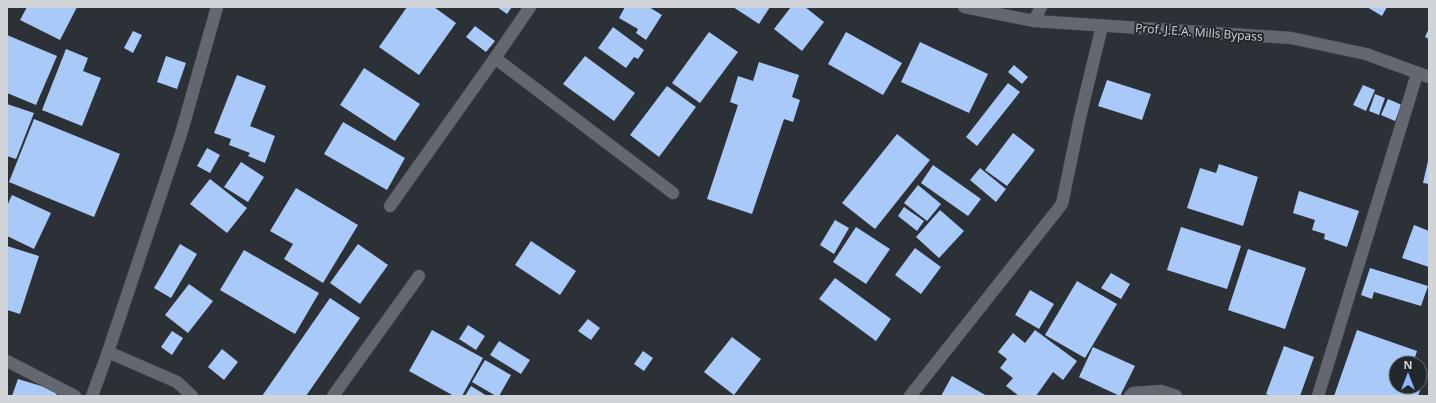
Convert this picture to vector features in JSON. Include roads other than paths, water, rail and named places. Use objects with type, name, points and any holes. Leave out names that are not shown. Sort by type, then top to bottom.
[{"type":"street","points":[[92,396],[181,134],[217,7]]},
{"type":"street","points":[[390,206],[530,7]]},
{"type":"street","name":"Prof. J.E.A. Mills Bypass","points":[[964,7],[1034,22],[1291,38],[1366,54],[1423,75]]},
{"type":"street","points":[[1034,22],[1041,7]]},
{"type":"street","points":[[910,396],[1062,204],[1080,117],[1102,26]]},
{"type":"street","points":[[495,58],[674,193]]},
{"type":"street","points":[[1318,396],[1423,75]]},
{"type":"street","points":[[333,396],[419,276]]},
{"type":"street","points":[[108,352],[177,382],[192,396]]},
{"type":"street","points":[[7,361],[75,396]]},
{"type":"street","points":[[1130,396],[1133,393],[1161,391],[1176,396]]}]
